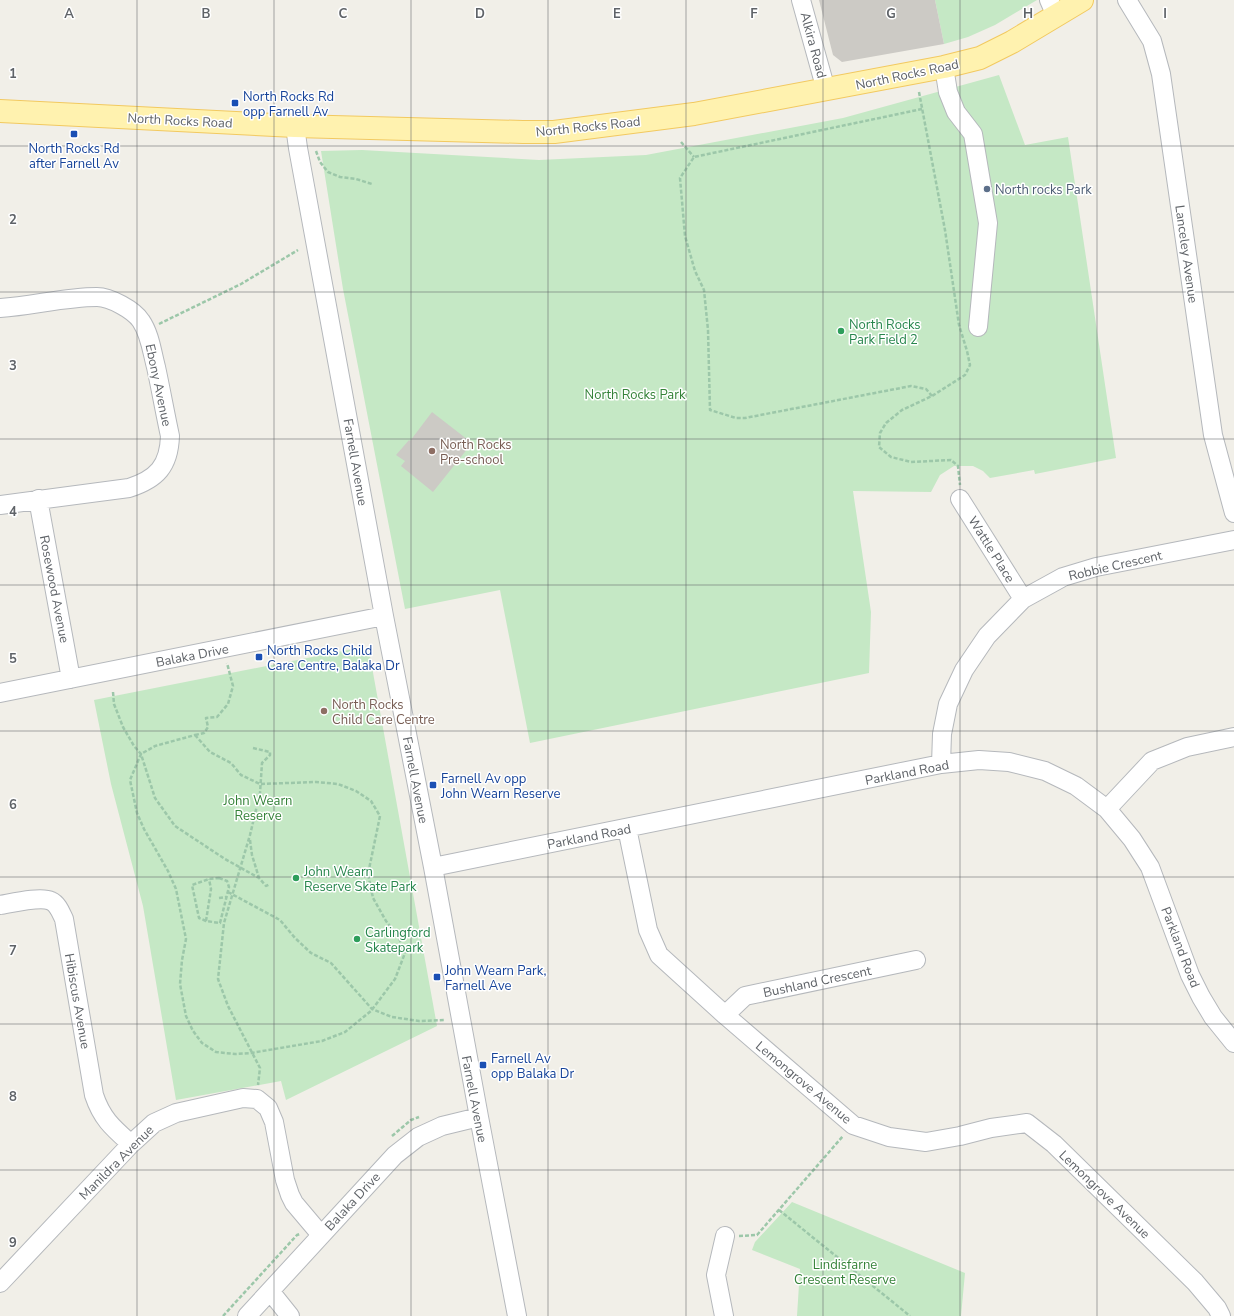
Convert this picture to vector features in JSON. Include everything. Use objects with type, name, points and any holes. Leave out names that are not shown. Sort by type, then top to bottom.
[{"type":"main road","name":"North Rocks Road","points":[[0,112],[295,126],[554,132],[694,114],[944,67],[980,58],[1012,42],[1052,8],[1082,0]]},
{"type":"street","name":"Alkira Road","points":[[801,0],[826,90]]},
{"type":"street","name":"Lanceley Avenue","points":[[1127,0],[1152,40],[1161,74],[1213,434],[1234,513]]},
{"type":"street","points":[[944,67],[948,92],[956,112],[972,134],[988,224],[978,327]]},
{"type":"street","name":"Farnell Avenue","points":[[295,126],[384,616],[433,867],[517,1316]]},
{"type":"street","name":"Ebony Avenue","points":[[0,308],[16,307],[72,298],[99,297],[123,305],[133,312],[141,320],[149,339],[170,436],[170,449],[162,468],[153,477],[142,484],[129,488],[0,505]]},
{"type":"street","name":"Rosewood Avenue","points":[[38,499],[71,679]]},
{"type":"street","name":"Wattle Place","points":[[960,499],[1023,599]]},
{"type":"street","name":"Robbie Crescent","points":[[942,764],[942,734],[948,704],[964,670],[987,636],[1023,599],[1063,577],[1096,567],[1234,540]]},
{"type":"street","name":"Balaka Drive","points":[[0,693],[384,616]]},
{"type":"street","points":[[1107,809],[1152,761],[1187,747],[1234,737]]},
{"type":"street","name":"Parkland Road","points":[[433,867],[942,764],[980,760],[1009,762],[1045,771],[1076,786],[1107,809],[1132,839],[1150,867],[1190,975],[1213,1017],[1234,1043]]},
{"type":"street","name":"Lemongrove Avenue","points":[[627,828],[648,930],[659,955],[725,1015],[853,1124],[890,1137],[926,1142],[960,1136],[991,1128],[1026,1123],[1054,1144],[1190,1277],[1217,1308],[1221,1316]]},
{"type":"street","name":"Hibiscus Avenue","points":[[0,905],[39,899],[52,901],[60,909],[64,919],[94,1095],[100,1112],[105,1120],[131,1144]]},
{"type":"street","name":"Bushland Crescent","points":[[725,1015],[745,996],[916,960]]},
{"type":"street","name":"Manildra Avenue","points":[[0,1283],[131,1144],[154,1123],[176,1113],[242,1098],[257,1100]]},
{"type":"street","points":[[257,1100],[268,1108],[274,1122],[285,1180],[290,1195],[321,1235]]},
{"type":"street","name":"Balaka Drive","points":[[247,1316],[396,1155],[418,1137],[442,1126],[479,1117]]},
{"type":"street","points":[[724,1236],[716,1274],[724,1316]]},
{"type":"street","points":[[270,1291],[290,1316]]},
{"type":"path","points":[[919,92],[945,230],[959,325],[970,365],[965,375],[932,396],[902,410],[886,423],[880,433],[879,447],[891,457],[911,462],[951,460],[958,466],[960,499]]},
{"type":"path","points":[[922,108],[694,157],[680,178],[684,236],[695,271],[704,290],[708,330],[710,410],[736,418],[745,418],[911,386],[926,388],[932,396]]},
{"type":"path","points":[[681,142],[694,157]]},
{"type":"path","points":[[315,149],[320,162],[328,172],[340,177],[356,179],[372,184]]},
{"type":"path","points":[[146,330],[240,284],[298,250]]},
{"type":"path","points":[[194,735],[210,752],[231,763],[241,775],[260,784],[316,782],[338,784],[356,791],[371,801],[380,816],[368,874],[373,898],[386,921],[399,938],[405,953],[395,979],[372,1009],[345,1032],[322,1041],[251,1054],[235,1054],[216,1052],[202,1043],[193,1031],[186,1016],[180,984],[186,939],[176,889],[168,871],[144,830],[137,813],[130,780],[141,754],[156,746],[194,735],[204,733],[208,727],[206,718],[217,717],[228,704],[233,686],[227,662]]},
{"type":"path","points":[[113,692],[114,704],[123,727],[134,746],[141,754],[155,798],[175,826],[225,859],[259,878],[266,886],[270,884]]},
{"type":"path","points":[[223,921],[250,838],[260,793],[262,763],[270,755],[270,752],[253,748]]},
{"type":"path","points":[[250,838],[252,855],[259,878]]},
{"type":"path","points":[[223,921],[220,923],[206,921],[199,918],[192,885],[210,879],[219,878],[227,881],[229,888],[223,921],[218,979],[228,1006],[247,1042],[251,1054],[260,1068],[257,1100]]},
{"type":"path","points":[[206,921],[211,899],[210,879]]},
{"type":"path","points":[[228,892],[233,893],[280,920],[311,953],[331,963],[372,1009],[392,1017],[419,1022],[460,1017]]},
{"type":"path","points":[[219,898],[227,898]]},
{"type":"path","points":[[724,1236],[757,1235],[853,1124]]},
{"type":"path","points":[[779,1210],[910,1316]]},
{"type":"green space","points":[[935,0],[1037,0],[995,25],[968,37],[944,44]]},
{"type":"green space","name":"North Rocks Park","points":[[999,75],[1025,145],[1068,137],[1116,458],[1035,474],[1034,470],[990,478],[983,471],[973,466],[954,466],[940,475],[931,492],[853,491],[871,612],[869,673],[530,743],[500,590],[405,609],[343,289],[321,151],[362,150],[539,160],[646,155],[843,118]]},
{"type":"green space","name":"John Wearn Reserve","points":[[358,648],[370,656],[437,1026],[286,1100],[281,1081],[176,1100],[143,906],[111,784],[94,700]]},
{"type":"green space","name":"Lindisfarne Crescent Reserve","points":[[792,1202],[965,1273],[961,1316],[797,1316],[800,1269],[752,1250],[755,1242]]},
{"type":"building","points":[[819,0],[935,0],[944,44],[842,62],[833,55]]},
{"type":"building","name":"North Rocks Pre-school","points":[[432,412],[472,443],[433,492],[401,466],[405,461],[396,455],[409,440],[410,441]]},
{"type":"place","name":"North Rocks Rd opp Farnell Av","points":[[235,103]]},
{"type":"place","name":"North Rocks Rd after Farnell Av","points":[[74,134]]},
{"type":"place","name":"North rocks Park","points":[[987,189]]},
{"type":"place","name":"North Rocks Park Field 2","points":[[841,331]]},
{"type":"place","name":"North Rocks Pre-school","points":[[432,451]]},
{"type":"place","name":"North Rocks Child Care Centre, Balaka Dr","points":[[259,657]]},
{"type":"place","name":"North Rocks Child Care Centre","points":[[324,711]]},
{"type":"place","name":"Farnell Av opp John Wearn Reserve","points":[[433,785]]},
{"type":"place","name":"John Wearn Reserve Skate Park","points":[[296,878]]},
{"type":"place","name":"Carlingford Skatepark","points":[[357,939]]},
{"type":"place","name":"John Wearn Park, Farnell Ave","points":[[437,977]]},
{"type":"place","name":"Farnell Av opp Balaka Dr","points":[[483,1065]]}]
